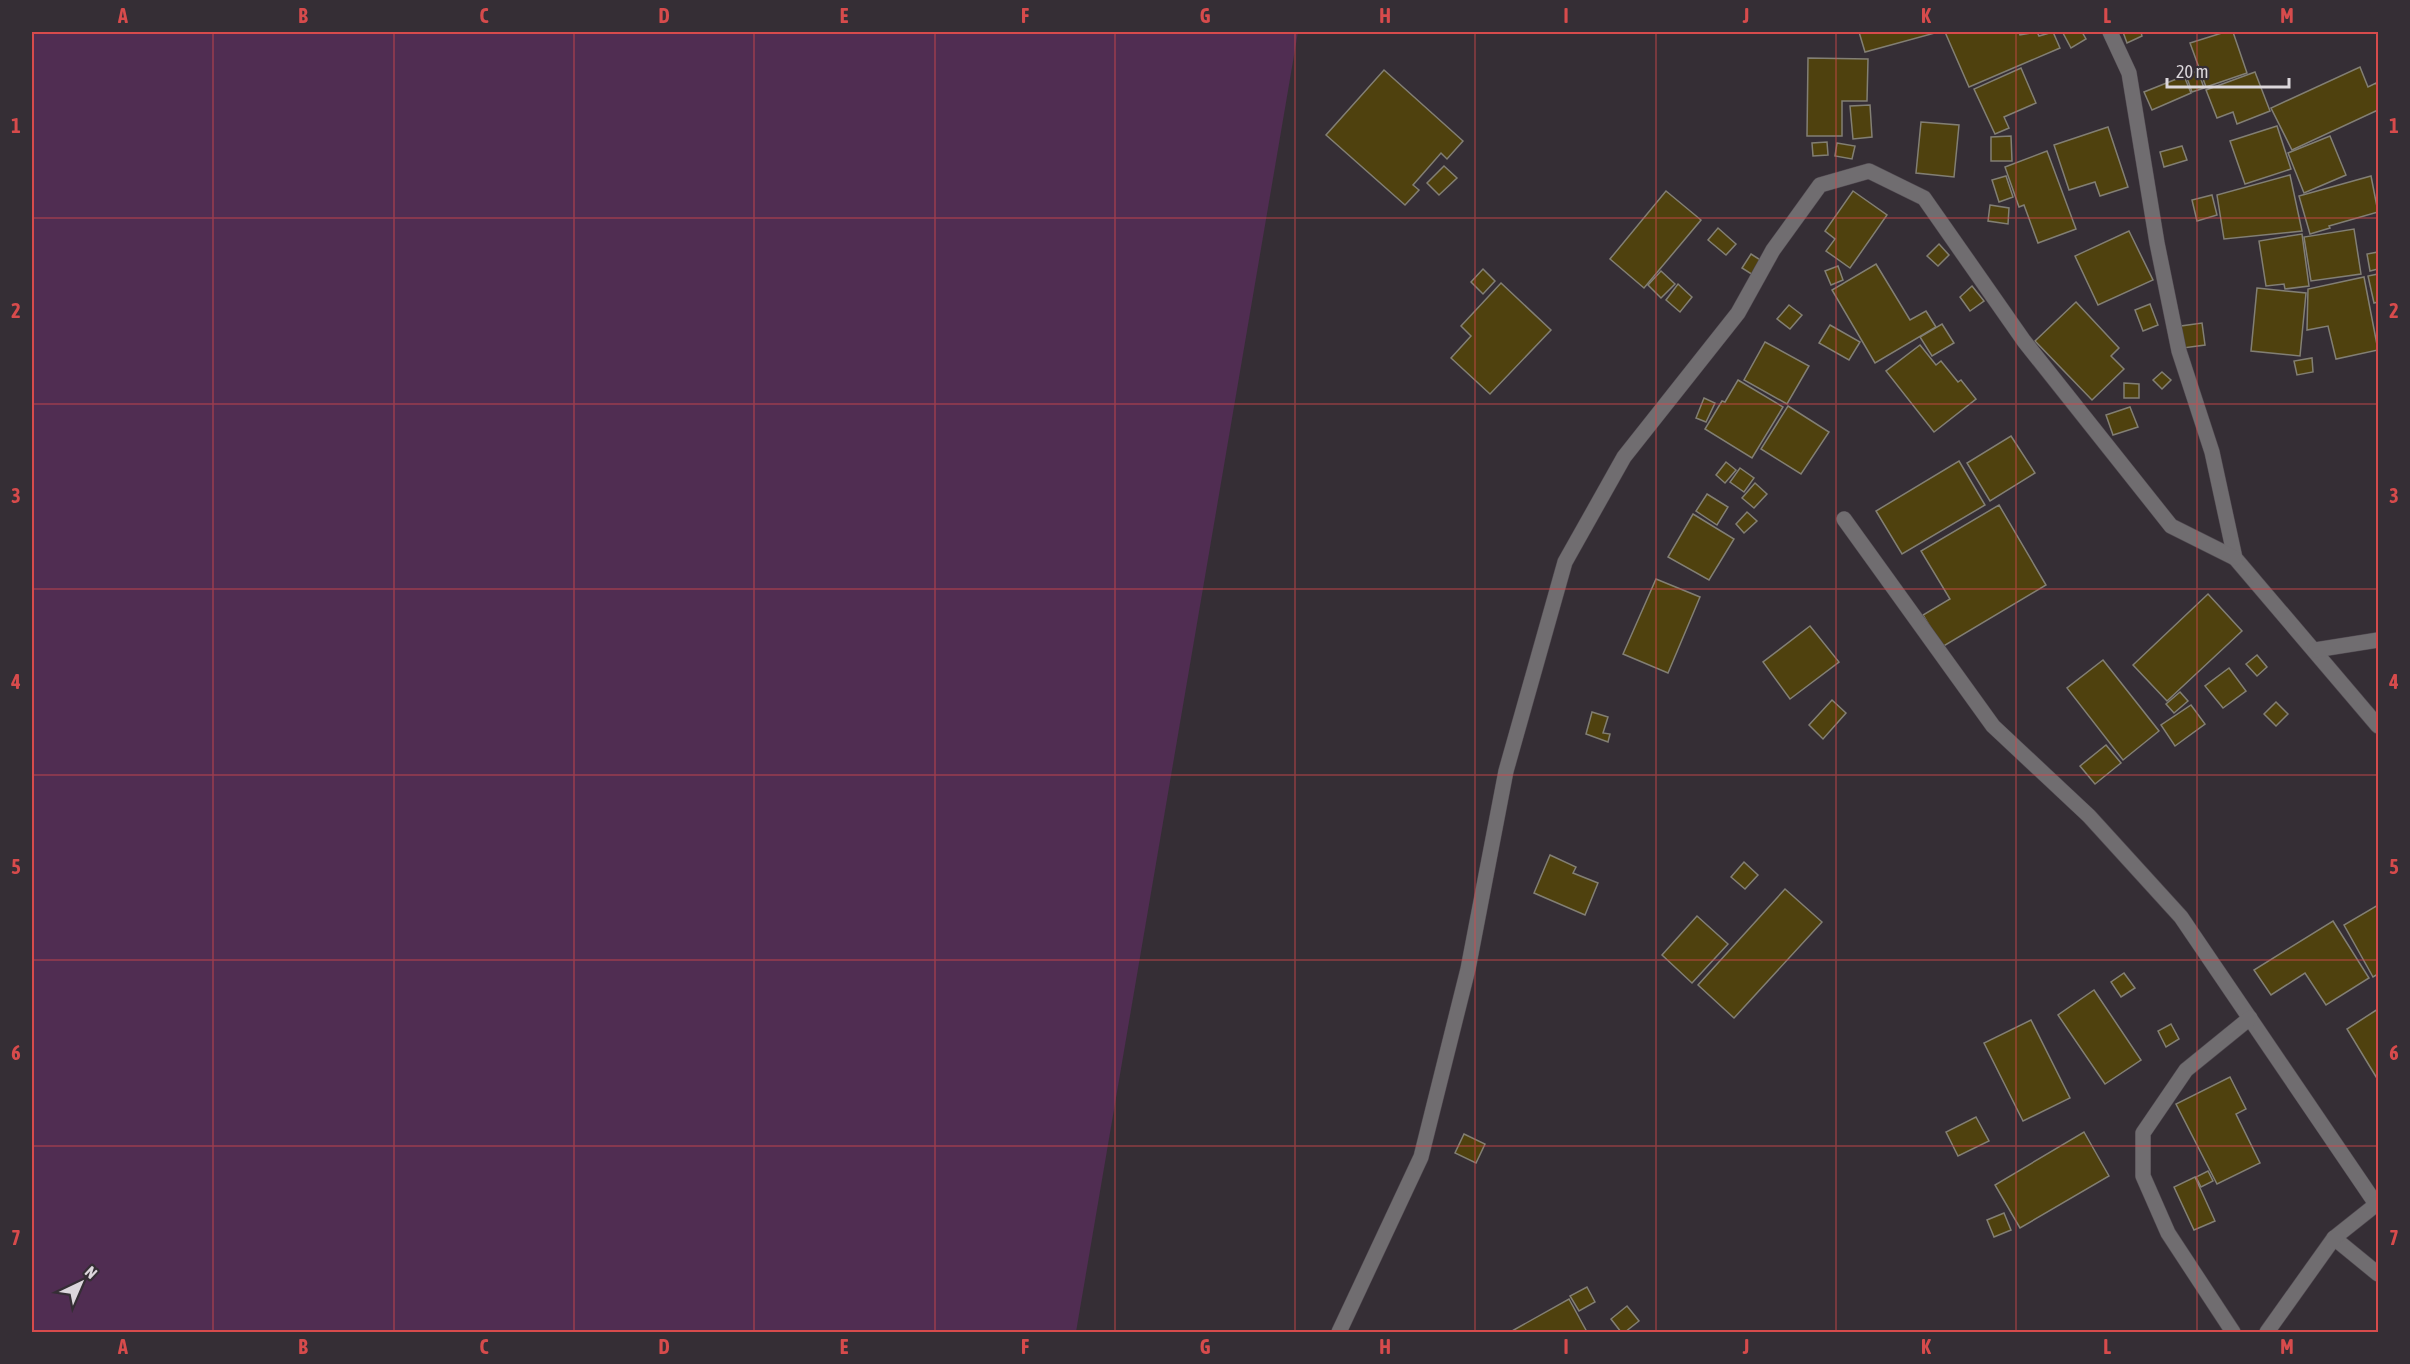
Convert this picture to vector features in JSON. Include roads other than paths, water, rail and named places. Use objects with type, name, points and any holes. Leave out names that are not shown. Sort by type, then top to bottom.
[{"type":"street","points":[[2110,32],[2129,73],[2157,243],[2179,351],[2212,452],[2235,558]]},
{"type":"street","points":[[1339,1332],[1421,1157],[1468,969],[1506,771],[1565,562],[1624,457],[1738,313],[1773,250],[1820,185],[1869,171],[1924,198],[2024,341],[2171,526],[2235,558],[2379,726]]},
{"type":"street","points":[[1844,519],[1993,726],[2090,816],[2181,917],[2377,1204],[2334,1238],[2267,1332]]},
{"type":"street","points":[[2315,650],[2379,640]]},
{"type":"street","points":[[2233,1332],[2168,1233],[2143,1176],[2143,1133],[2186,1070],[2250,1018]]},
{"type":"street","points":[[2334,1238],[2379,1275]]}]
